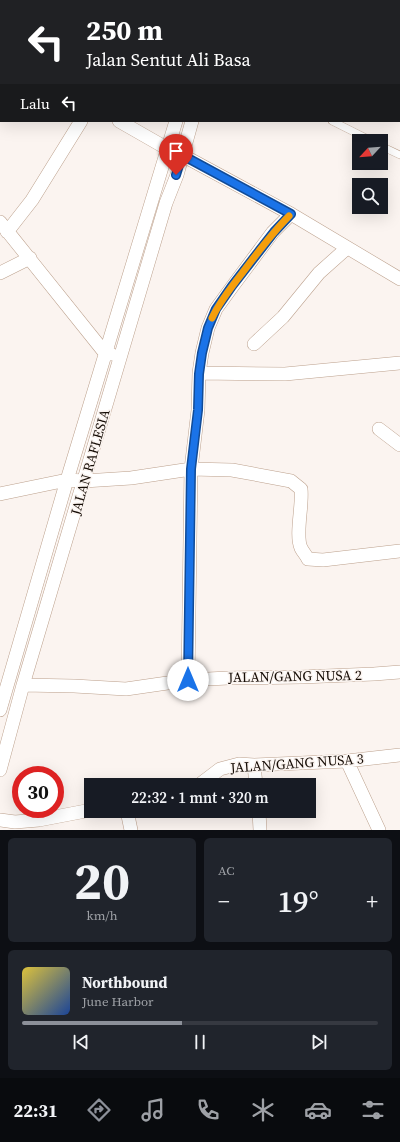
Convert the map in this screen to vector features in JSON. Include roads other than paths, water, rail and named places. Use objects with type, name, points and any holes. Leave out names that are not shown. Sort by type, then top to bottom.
[{"type":"street","points":[[80,122],[32,200],[3,227],[113,355]]},
{"type":"street","points":[[120,122],[291,214],[400,279]]},
{"type":"street","name":"JALAN RAFLESIA","points":[[7,711],[23,686],[76,481],[113,355],[176,122]]},
{"type":"street","name":"JALAN RAFLESIA","points":[[113,355],[166,203],[192,122]]},
{"type":"street","points":[[188,680],[191,469],[202,353],[208,328],[216,309],[274,232],[291,214]]},
{"type":"street","points":[[254,344],[283,317],[319,273],[347,248]]},
{"type":"street","points":[[0,273],[30,258]]},
{"type":"street","points":[[199,374],[285,374],[400,363]]},
{"type":"street","points":[[379,429],[400,445]]},
{"type":"street","points":[[0,494],[76,481],[131,478],[191,469],[232,470],[291,481],[301,489],[302,497],[299,531],[301,548],[308,558],[323,560],[400,551]]},
{"type":"street","name":"JALAN RAFLESIA","points":[[0,770],[7,711],[6,670],[76,481]]},
{"type":"street","name":"JALAN/GANG NUSA 2","points":[[23,686],[74,686],[126,689],[188,680],[301,677],[400,672]]},
{"type":"street","name":"JALAN/GANG NUSA 3","points":[[208,778],[226,766],[239,764],[254,765],[346,761],[400,755]]},
{"type":"street","points":[[346,761],[379,830]]},
{"type":"street","points":[[254,765],[255,778]]},
{"type":"street","points":[[0,820],[15,822],[39,820],[84,811]]},
{"type":"street","points":[[129,818],[131,830]]},
{"type":"street","points":[[259,818],[260,830]]},
{"type":"lane","points":[[334,122],[358,134]]},
{"type":"lane","points":[[388,149],[400,155]]}]
